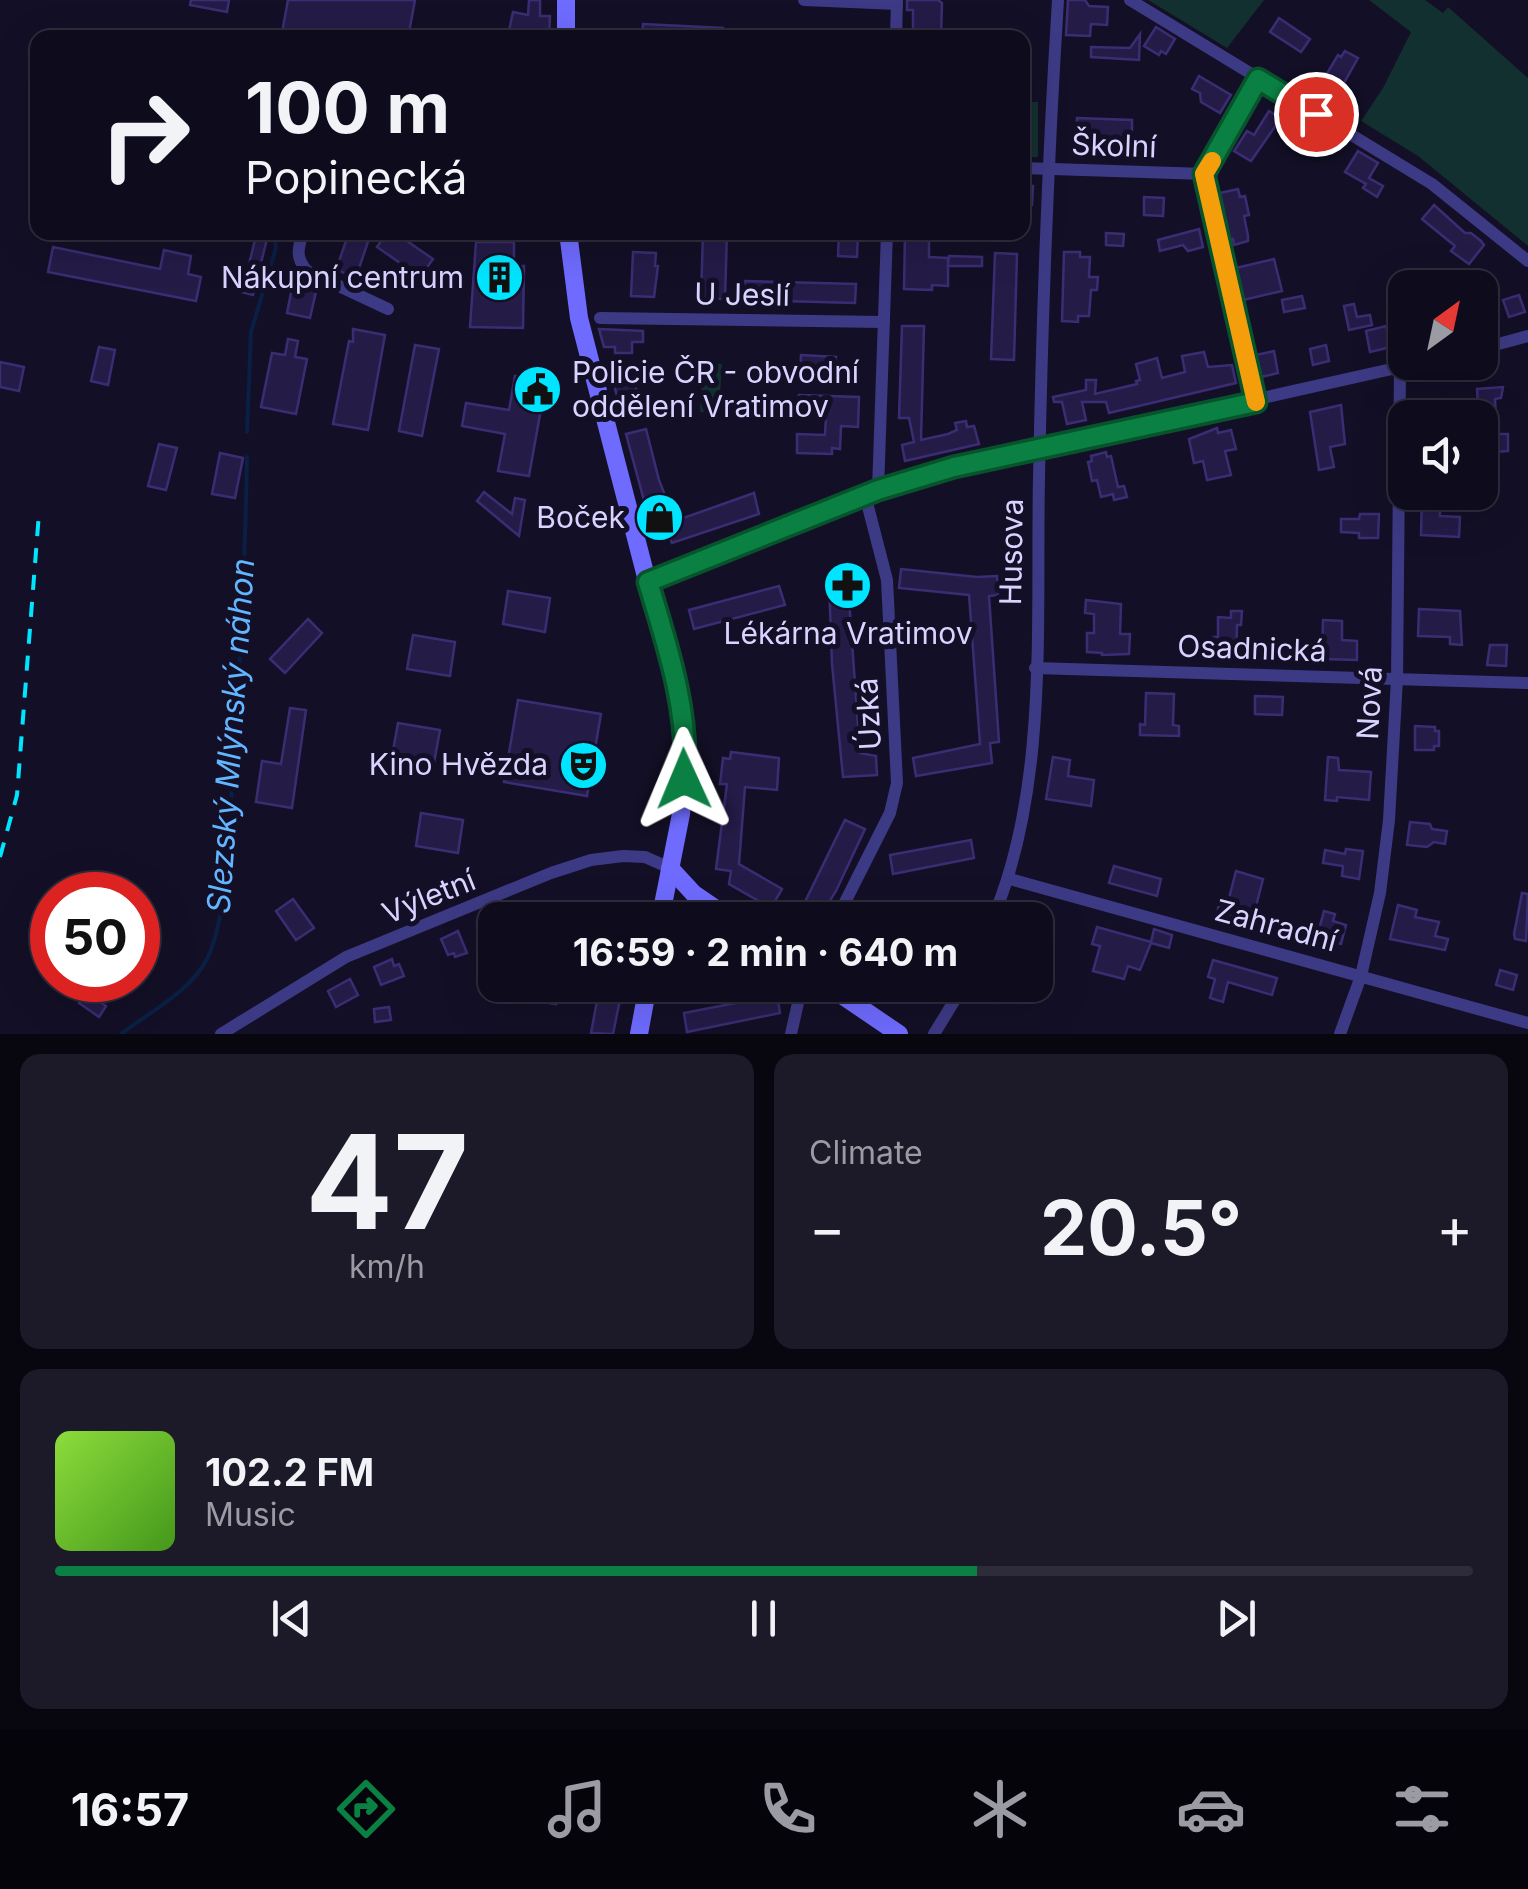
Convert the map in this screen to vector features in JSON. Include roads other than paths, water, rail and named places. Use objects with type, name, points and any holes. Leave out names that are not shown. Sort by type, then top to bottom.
[{"type":"main road","points":[[566,0],[566,30]]},
{"type":"main road","points":[[569,240],[579,318],[680,708],[686,760],[663,902]]},
{"type":"main road","points":[[670,868],[706,902]]},
{"type":"main road","points":[[639,1034],[645,1002]]},
{"type":"main road","points":[[852,1002],[899,1034]]},
{"type":"street","points":[[804,0],[897,2],[896,30]]},
{"type":"street","name":"Husova","points":[[1000,902],[1010,879],[1033,760],[1048,168],[1058,0]]},
{"type":"street","points":[[1130,0],[1432,184],[1528,261]]},
{"type":"street","points":[[1256,402],[1204,174],[1258,79]]},
{"type":"street","name":"Školní","points":[[1030,168],[1204,174]]},
{"type":"street","points":[[301,240],[297,252],[307,270],[388,308]]},
{"type":"street","name":"Úzká","points":[[845,902],[890,813],[897,783],[887,580],[872,493],[888,240]]},
{"type":"street","name":"U Jeslí","points":[[600,318],[884,322]]},
{"type":"street","points":[[1498,344],[1528,336]]},
{"type":"street","points":[[648,582],[872,493],[954,467],[1388,371]]},
{"type":"street","name":"Nová","points":[[1340,1034],[1361,976],[1380,893],[1389,820],[1397,679],[1400,380]]},
{"type":"street","name":"Osadnická","points":[[1034,668],[1528,683]]},
{"type":"street","name":"Výletní","points":[[221,1034],[346,957],[552,873],[591,860],[622,856],[645,858],[670,868]]},
{"type":"street","name":"Zahradní","points":[[1010,879],[1528,1023]]},
{"type":"street","points":[[791,1034],[798,1002]]},
{"type":"street","points":[[934,1034],[954,1002]]},
{"type":"waterway","name":"Slezský Mlýnský náhon","points":[[247,432],[251,332],[275,240]]},
{"type":"waterway","name":"Slezský Mlýnský náhon","points":[[121,1034],[168,1001],[200,971],[218,924],[227,860],[237,715],[247,457]]},
{"type":"railway","points":[[0,857],[17,795],[39,513]]},
{"type":"place","name":"Nákupní centrum","points":[[499,278]]},
{"type":"place","name":"Policie ČR - obvodní oddělení Vratimov","points":[[537,390]]},
{"type":"place","name":"Boček","points":[[660,518]]},
{"type":"place","name":"Lékárna Vratimov","points":[[848,585]]},
{"type":"place","name":"Kino Hvězda","points":[[583,765]]}]
